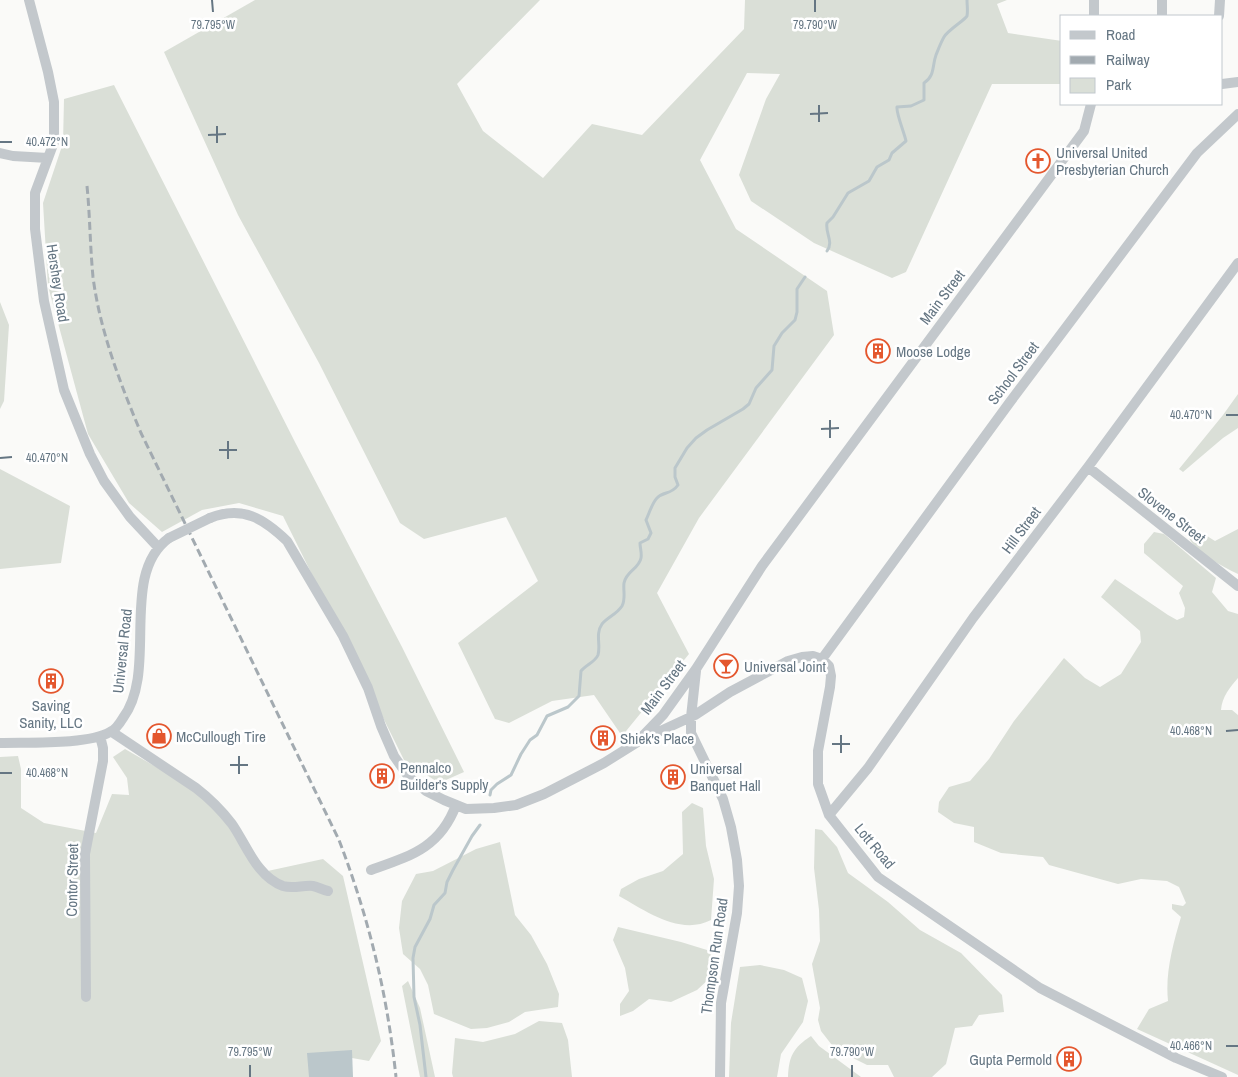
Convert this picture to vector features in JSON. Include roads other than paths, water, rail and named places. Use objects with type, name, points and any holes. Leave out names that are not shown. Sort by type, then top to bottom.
[{"type":"street","name":"Hershey Road","points":[[29,0],[54,102],[54,142],[35,193],[36,228],[44,302],[64,390],[90,454],[104,481],[130,517],[158,547]]},
{"type":"street","points":[[1094,0],[1094,15]]},
{"type":"street","points":[[1162,0],[1162,15]]},
{"type":"street","points":[[1219,15],[1220,0]]},
{"type":"street","points":[[1223,84],[1238,82]]},
{"type":"street","name":"Main Street","points":[[158,547],[169,538],[210,518],[228,513],[255,516],[287,541],[343,636],[368,688],[394,756],[408,776],[426,791],[466,808],[494,808],[516,805],[544,794],[598,766],[636,743],[663,715],[696,669],[762,566],[1079,139],[1088,120],[1091,105]]},
{"type":"street","name":"School Street","points":[[822,659],[1196,152],[1238,114]]},
{"type":"street","points":[[0,153],[13,156],[48,158]]},
{"type":"street","name":"Hill Street","points":[[829,815],[868,768],[973,618],[1088,467],[1238,264]]},
{"type":"street","name":"Slovene Street","points":[[1088,467],[1238,586]]},
{"type":"street","name":"Universal Road","points":[[112,732],[130,708],[134,698],[139,670],[146,572],[150,560],[158,547]]},
{"type":"street","points":[[636,743],[691,717],[730,692],[788,661],[813,656],[822,659]]},
{"type":"street","name":"Lott Road","points":[[822,659],[829,666],[831,676],[818,751],[818,784],[829,815],[878,877],[1040,988],[1176,1058],[1222,1077]]},
{"type":"street","name":"Thompson Run Road","points":[[696,669],[691,733],[723,799],[731,827],[737,860],[737,913],[721,1004],[720,1077]]},
{"type":"street","points":[[0,743],[74,740],[112,732],[208,797],[231,824],[263,872],[273,880],[282,886],[294,888],[312,886],[328,891]]},
{"type":"street","name":"Contor Street","points":[[86,997],[85,854],[103,761],[103,748],[100,736]]},
{"type":"street","points":[[371,870],[398,860],[427,846],[438,838],[456,805]]},
{"type":"waterway","points":[[827,251],[830,244],[827,223],[848,193],[869,181],[877,167],[889,160],[892,153],[906,141],[897,107],[911,106],[924,100],[924,83],[932,74],[935,59],[946,34],[967,16],[967,0]]},
{"type":"waterway","points":[[490,795],[491,790],[497,784],[511,775],[521,754],[530,740],[537,735],[547,716],[568,707],[579,696],[581,671],[595,660],[598,655],[600,628],[622,606],[625,579],[640,562],[640,543],[648,539],[651,533],[646,520],[654,503],[657,498],[673,490],[678,485],[675,477],[675,468],[687,448],[707,430],[749,404],[756,388],[772,370],[774,346],[782,333],[795,320],[797,289],[805,277]]},
{"type":"waterway","points":[[426,1077],[420,1025],[414,997],[413,958],[415,947],[430,919],[434,905],[445,893],[447,882],[453,870],[480,825]]},
{"type":"railway","points":[[87,186],[96,297],[100,317],[118,376],[141,433],[339,840],[368,927],[382,985],[396,1077]]},
{"type":"place","name":"Universal United Presbyterian Church","points":[[1038,161]]},
{"type":"place","name":"Moose Lodge","points":[[878,351]]},
{"type":"place","name":"Universal Joint","points":[[726,666]]},
{"type":"place","name":"Saving Sanity, LLC","points":[[51,681]]},
{"type":"place","name":"McCullough Tire","points":[[159,736]]},
{"type":"place","name":"Shiek's Place","points":[[603,738]]},
{"type":"place","name":"Pennalco Builder's Supply","points":[[382,776]]},
{"type":"place","name":"Universal Banquet Hall","points":[[673,777]]},
{"type":"place","name":"Gupta Permold","points":[[1069,1059]]}]
